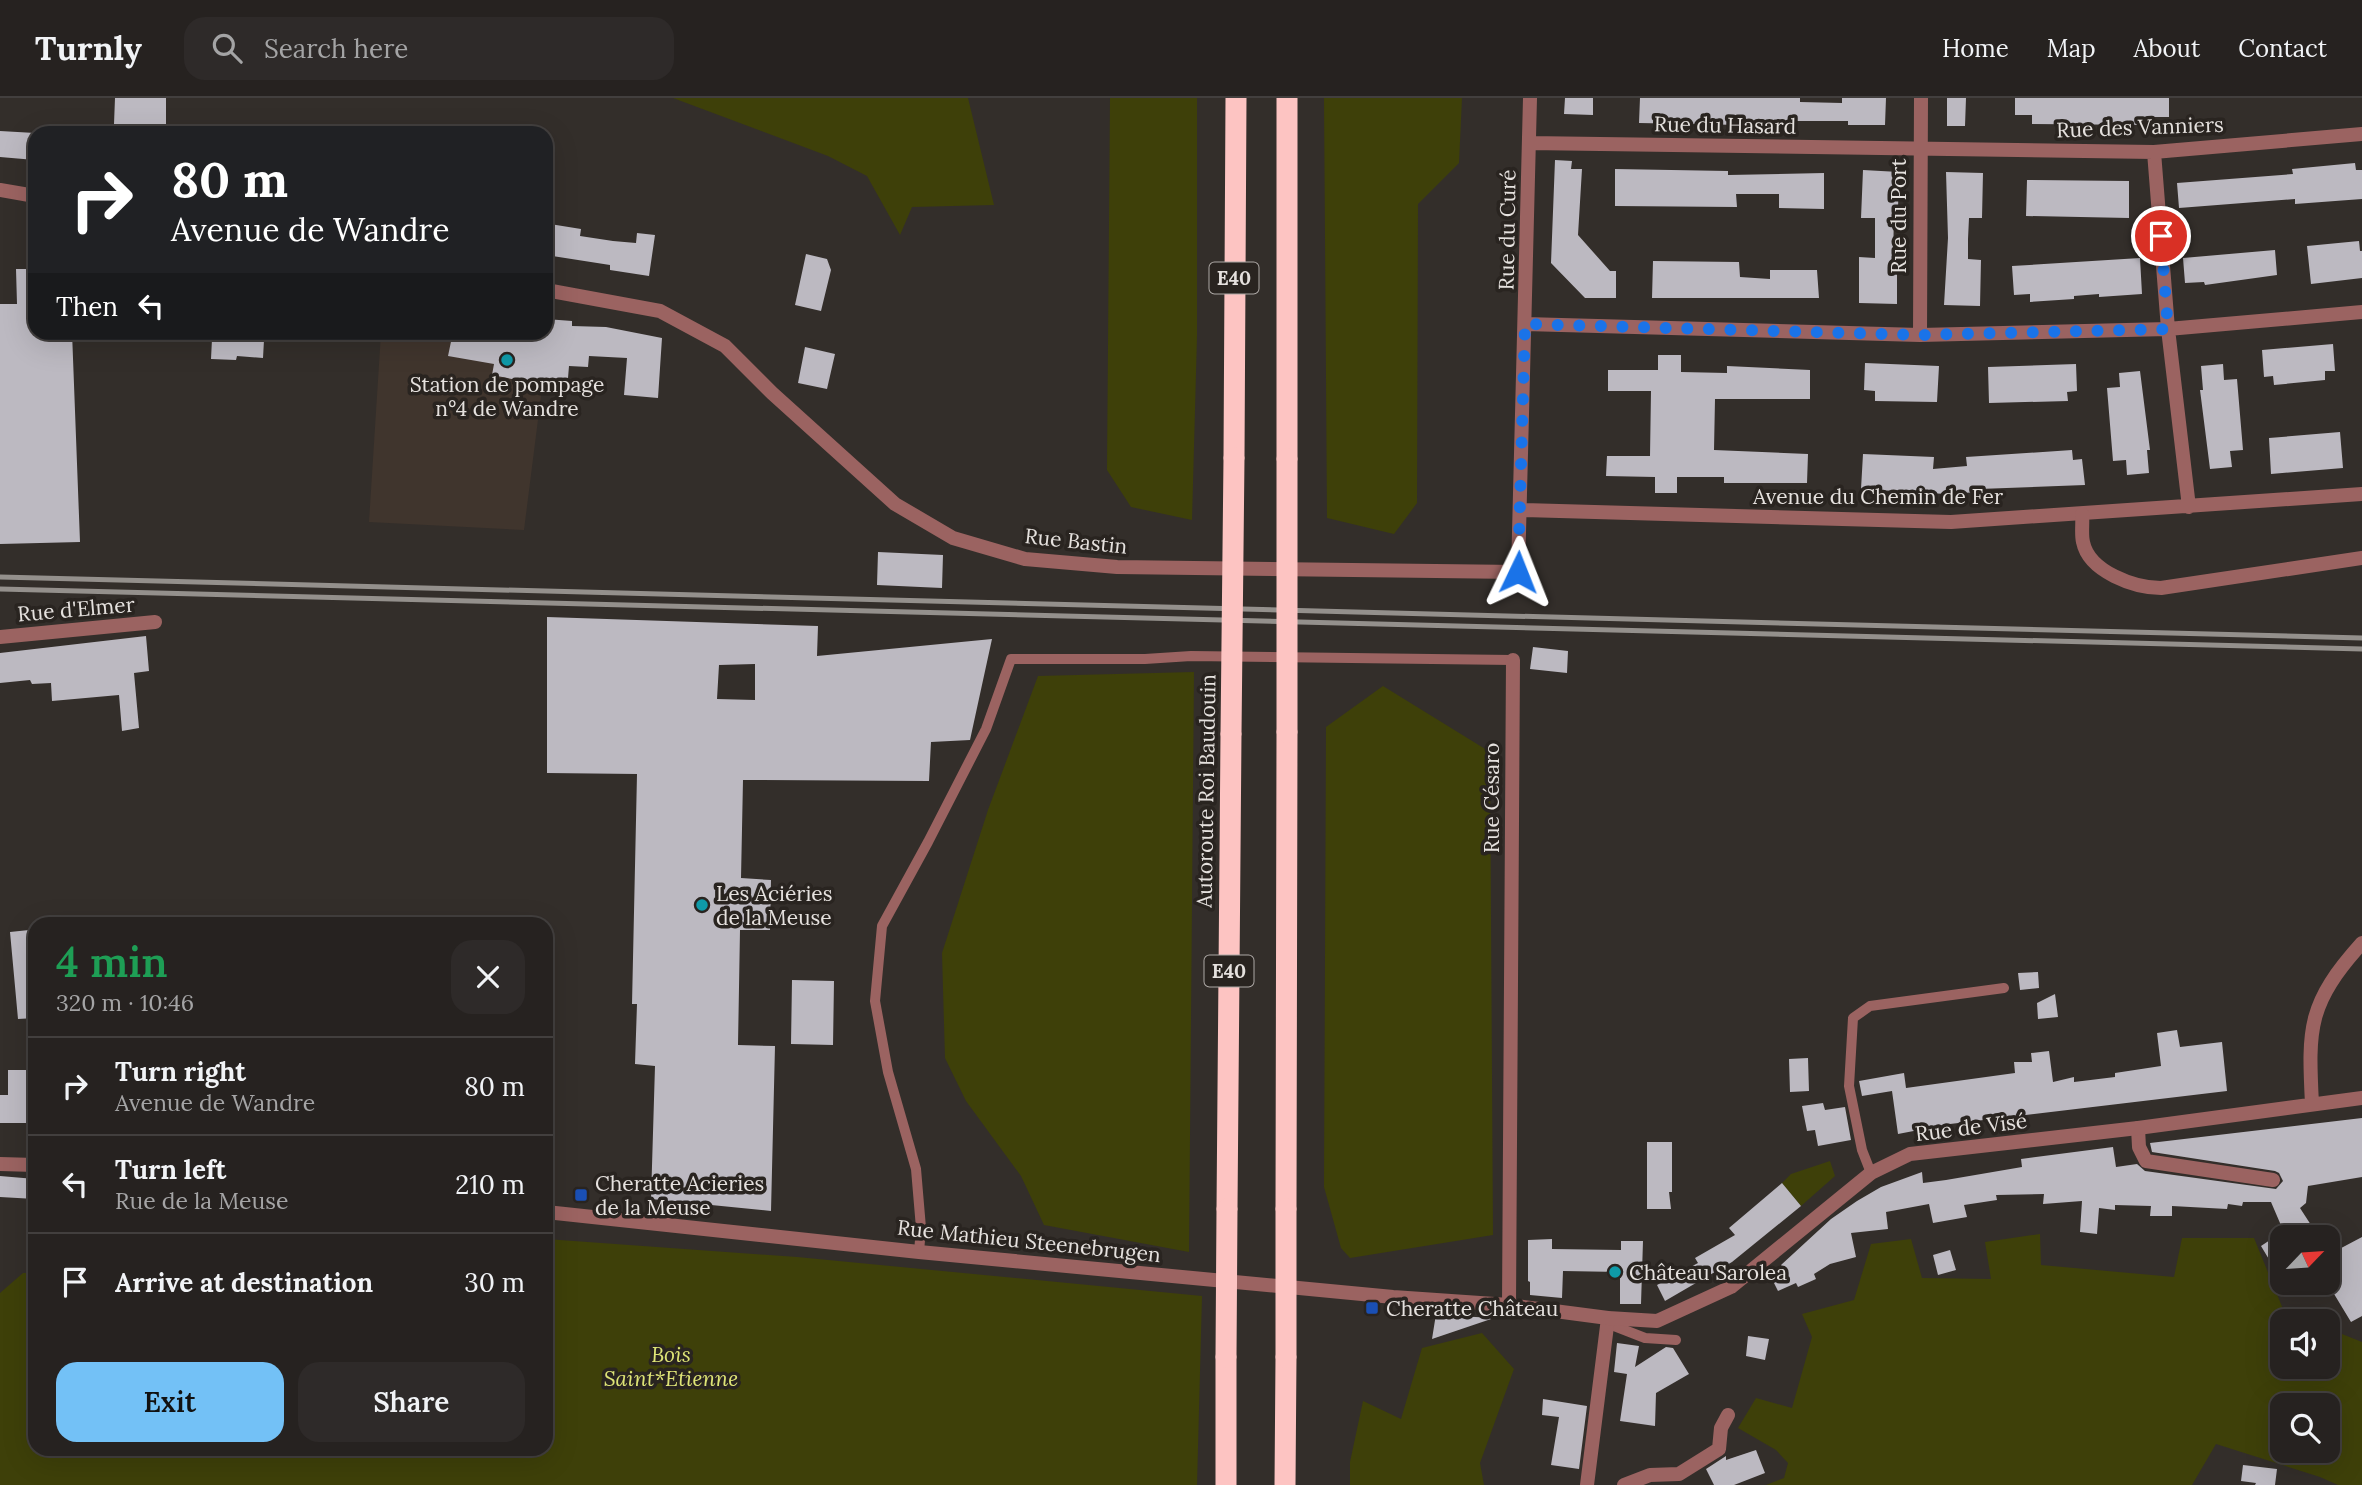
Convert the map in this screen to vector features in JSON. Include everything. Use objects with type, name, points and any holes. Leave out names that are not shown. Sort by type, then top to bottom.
[{"type":"highway","name":"Autoroute Roi Baudouin","points":[[1226,1485],[1236,98]]},
{"type":"highway","name":"E40","points":[[1285,1485],[1287,98]]},
{"type":"street","name":"Rue du Curé","points":[[1518,572],[1530,98]]},
{"type":"street","name":"Rue du Port","points":[[1920,335],[1921,98]]},
{"type":"street","name":"Rue des Vanniers","points":[[1919,150],[2154,152],[2362,134]]},
{"type":"street","name":"Rue du Hasard","points":[[1530,143],[1919,150]]},
{"type":"street","points":[[2154,152],[2168,329],[2189,508]]},
{"type":"street","points":[[0,190],[28,194]]},
{"type":"street","name":"Rue Bastin","points":[[553,291],[660,311],[725,346],[772,393],[895,504],[953,538],[1025,559],[1117,567],[1518,572]]},
{"type":"street","points":[[1525,324],[1920,335],[2168,329],[2362,312]]},
{"type":"street","name":"Avenue du Chemin de Fer","points":[[1520,510],[1951,522],[2189,508],[2362,494]]},
{"type":"street","points":[[2082,514],[2083,544],[2091,558],[2120,579],[2147,588],[2161,589],[2362,558]]},
{"type":"street","name":"Rue d'Elmer","points":[[0,637],[155,622]]},
{"type":"street","name":"Rue Césaro","points":[[1509,1305],[1513,660]]},
{"type":"street","points":[[2312,1104],[2310,1032],[2322,996],[2338,970],[2362,943]]},
{"type":"street","name":"Rue de Visé","points":[[1509,1305],[1608,1321],[1657,1321],[1731,1287],[1871,1173],[1910,1154],[2138,1128],[2362,1098]]},
{"type":"street","points":[[2138,1128],[2139,1147],[2146,1161],[2273,1180]]},
{"type":"street","points":[[0,1164],[28,1165]]},
{"type":"street","name":"Rue Mathieu Steenebrugen","points":[[553,1213],[919,1252],[1393,1297],[1509,1305]]},
{"type":"street","points":[[1587,1485],[1608,1321]]},
{"type":"street","points":[[1624,1485],[1650,1475],[1679,1474],[1719,1449],[1721,1428],[1728,1415]]},
{"type":"lane","name":"Rue Césaro","points":[[919,1252],[921,1228],[916,1169],[888,1072],[875,1001],[882,926],[986,729],[1011,659],[1145,660],[1191,656],[1513,660]]},
{"type":"lane","points":[[1871,1173],[1862,1150],[1849,1086],[1853,1018],[1870,1006],[2004,988]]},
{"type":"lane","points":[[1608,1321],[1645,1338],[1676,1340]]},
{"type":"shaded area","points":[[381,340],[548,340],[524,530],[369,522]]},
{"type":"green space","points":[[673,98],[968,98],[994,205],[912,207],[900,235],[867,176],[828,156]]},
{"type":"green space","points":[[1110,98],[1197,98],[1197,336],[1192,520],[1131,507],[1107,470]]},
{"type":"green space","points":[[1324,98],[1462,98],[1459,163],[1418,204],[1417,503],[1394,534],[1327,518]]},
{"type":"green space","points":[[1194,672],[1189,1252],[1044,1225],[1021,1176],[966,1101],[945,1058],[942,953],[988,810],[1038,676]]},
{"type":"green space","points":[[1383,686],[1490,752],[1493,1235],[1350,1258],[1341,1248],[1324,1187],[1326,727]]},
{"type":"green space","points":[[1830,1161],[1835,1176],[1801,1206],[1782,1183],[1791,1174]]},
{"type":"green space","points":[[2040,1234],[2041,1265],[2174,1277],[2182,1238],[2254,1238],[2270,1277],[2270,1295],[2277,1295],[2283,1309],[2270,1309],[2270,1379],[2340,1379],[2340,1333],[2362,1342],[2362,1485],[2338,1485],[2276,1463],[2340,1463],[2340,1393],[2270,1393],[2270,1461],[2216,1444],[2192,1485],[1766,1485],[1784,1478],[1788,1463],[1776,1450],[1738,1428],[1756,1398],[1792,1408],[1812,1337],[1802,1314],[1854,1300],[1871,1244],[1911,1239],[1922,1278],[1991,1279],[1985,1242]]},
{"type":"green space","name":"Bois Saint*Etienne","points":[[553,1240],[797,1257],[1202,1296],[1197,1485],[0,1485],[0,1293],[23,1273],[28,1273],[28,1456],[553,1456]]},
{"type":"green space","points":[[1482,1333],[1514,1369],[1480,1463],[1484,1485],[1350,1485],[1350,1462],[1363,1401],[1401,1419],[1422,1348]]},
{"type":"building","points":[[115,98],[166,98],[166,124],[114,124]]},
{"type":"building","points":[[1565,98],[1593,98],[1593,115],[1564,114]]},
{"type":"building","points":[[1640,98],[1800,98],[1800,102],[1842,103],[1842,98],[1886,98],[1885,125],[1848,125],[1848,121],[1791,121],[1791,126],[1639,123]]},
{"type":"building","points":[[1947,98],[1966,98],[1965,126],[1947,126]]},
{"type":"building","points":[[2015,98],[2169,98],[2169,117],[2153,117],[2152,125],[2032,124],[2032,115],[2015,115]]},
{"type":"building","points":[[0,131],[28,133],[28,159],[0,157]]},
{"type":"building","points":[[1555,160],[1572,161],[1571,169],[1582,169],[1578,235],[1610,271],[1616,271],[1616,298],[1585,298],[1551,263]]},
{"type":"building","points":[[2355,163],[2356,170],[2362,170],[2362,199],[2295,204],[2295,199],[2179,208],[2177,183],[2293,174],[2292,169]]},
{"type":"building","points":[[1615,169],[1728,171],[1728,175],[1824,173],[1824,209],[1779,208],[1779,194],[1736,194],[1737,207],[1615,206]]},
{"type":"building","points":[[1863,170],[1899,172],[1898,209],[1894,209],[1893,266],[1897,265],[1897,304],[1859,303],[1859,257],[1875,258],[1875,218],[1861,218]]},
{"type":"building","points":[[1946,172],[1983,173],[1982,218],[1969,218],[1968,239],[1968,259],[1981,260],[1980,306],[1944,305],[1948,238]]},
{"type":"building","points":[[2027,180],[2129,181],[2129,218],[2026,216]]},
{"type":"building","points":[[553,224],[581,229],[580,236],[613,241],[636,243],[637,233],[655,235],[649,276],[610,270],[610,265],[553,256]]},
{"type":"building","points":[[2359,241],[2362,251],[2362,278],[2311,284],[2307,246]]},
{"type":"building","points":[[2275,250],[2277,275],[2205,285],[2204,282],[2185,283],[2183,258]]},
{"type":"building","points":[[806,254],[827,259],[831,270],[821,311],[795,305]]},
{"type":"building","points":[[2140,258],[2142,294],[2099,297],[2099,294],[2030,302],[2030,294],[2014,295],[2012,266]]},
{"type":"building","points":[[1653,261],[1739,262],[1740,277],[1770,279],[1770,270],[1817,270],[1819,298],[1652,298]]},
{"type":"building","points":[[16,269],[28,269],[28,340],[72,340],[80,542],[0,544],[0,304],[17,304]]},
{"type":"building","points":[[553,320],[572,321],[572,326],[606,327],[662,338],[658,398],[624,395],[627,358],[589,356],[588,367],[569,366],[567,390],[492,375],[494,364],[448,356],[451,340],[553,340]]},
{"type":"building","points":[[212,340],[264,340],[263,358],[237,356],[236,360],[211,359]]},
{"type":"building","points":[[2333,344],[2335,371],[2325,371],[2325,380],[2274,385],[2273,376],[2264,377],[2262,350]]},
{"type":"building","points":[[805,347],[835,354],[827,389],[798,383]]},
{"type":"building","points":[[1658,355],[1681,355],[1681,372],[1727,373],[1727,366],[1810,370],[1810,399],[1715,399],[1714,450],[1808,454],[1807,483],[1724,483],[1724,477],[1677,477],[1677,493],[1655,493],[1655,477],[1606,476],[1607,456],[1650,456],[1651,391],[1608,391],[1608,370],[1658,370]]},
{"type":"building","points":[[1865,363],[1939,366],[1937,402],[1875,401],[1875,391],[1864,390]]},
{"type":"building","points":[[2076,364],[2077,391],[2067,392],[2068,401],[1989,403],[1988,367]]},
{"type":"building","points":[[2223,364],[2224,380],[2237,379],[2243,450],[2230,451],[2232,467],[2210,469],[2200,390],[2203,390],[2201,366]]},
{"type":"building","points":[[2140,371],[2150,450],[2147,450],[2149,473],[2127,475],[2126,460],[2113,461],[2107,388],[2120,387],[2119,373]]},
{"type":"building","points":[[2340,432],[2343,468],[2271,474],[2269,438]]},
{"type":"building","points":[[2072,450],[2073,460],[2082,459],[2085,485],[1979,489],[1979,492],[1946,494],[1861,489],[1863,454],[1934,457],[1933,469],[1967,466],[1966,457]]},
{"type":"building","points":[[878,552],[943,555],[942,588],[877,585]]},
{"type":"building","name":"Les Aciéries de la Meuse","points":[[547,617],[818,626],[817,656],[992,639],[970,740],[931,742],[929,781],[743,780],[741,878],[771,880],[770,930],[740,930],[738,1045],[775,1046],[771,1211],[651,1199],[655,1066],[635,1064],[637,1004],[632,1004],[637,774],[547,773]],"holes":[[[755,664],[755,700],[717,699],[719,665]]]},
{"type":"building","points":[[146,636],[149,671],[134,673],[139,728],[122,731],[119,695],[52,701],[51,683],[32,684],[30,680],[0,683],[0,653]]},
{"type":"building","points":[[1533,647],[1568,651],[1567,673],[1530,669]]},
{"type":"building","points":[[28,930],[28,1018],[18,1019],[10,932]]},
{"type":"building","points":[[2038,972],[2039,988],[2020,990],[2018,973]]},
{"type":"building","points":[[792,980],[834,981],[833,1045],[791,1044]]},
{"type":"building","points":[[2055,994],[2058,1017],[2038,1019],[2037,1003]]},
{"type":"building","points":[[2177,1030],[2180,1047],[2222,1042],[2227,1091],[1950,1124],[1898,1134],[1892,1091],[1862,1096],[1859,1081],[1904,1073],[1906,1088],[2015,1073],[2014,1062],[2032,1062],[2031,1053],[2049,1051],[2053,1082],[2074,1077],[2074,1082],[2115,1077],[2115,1073],[2161,1066],[2157,1033]]},
{"type":"building","points":[[1808,1058],[1809,1091],[1790,1092],[1789,1059]]},
{"type":"building","points":[[8,1070],[27,1070],[28,1123],[0,1123],[0,1095],[8,1095]]},
{"type":"building","points":[[1823,1103],[1825,1110],[1845,1107],[1851,1140],[1818,1146],[1815,1130],[1807,1131],[1802,1106]]},
{"type":"building","points":[[2362,1118],[2362,1177],[2308,1186],[2306,1203],[2300,1208],[2311,1225],[2281,1225],[2271,1202],[2243,1202],[2242,1206],[2228,1204],[2227,1209],[2172,1206],[2172,1216],[2150,1216],[2151,1206],[2115,1205],[2115,1210],[2099,1208],[2097,1234],[2080,1232],[2082,1201],[2043,1204],[2044,1194],[1996,1195],[1997,1200],[1964,1205],[1967,1217],[1933,1223],[1929,1204],[1886,1212],[1888,1229],[1851,1233],[1856,1257],[1830,1264],[1814,1274],[1816,1279],[1798,1287],[1796,1283],[1778,1291],[1770,1275],[1783,1269],[1781,1265],[1831,1219],[1857,1201],[1881,1187],[1922,1172],[1923,1183],[1946,1180],[2022,1167],[2021,1159],[2113,1147],[2116,1167],[2137,1164],[2145,1171],[2276,1189],[2283,1181],[2275,1171],[2152,1152],[2150,1143]]},
{"type":"building","points":[[1647,1142],[1672,1142],[1672,1192],[1669,1192],[1671,1209],[1647,1209]]},
{"type":"building","points":[[0,1176],[28,1178],[28,1199],[0,1197]]},
{"type":"building","points":[[1782,1183],[1801,1206],[1732,1262],[1665,1301],[1657,1285],[1698,1263],[1695,1258],[1735,1235],[1729,1228]]},
{"type":"building","points":[[2362,1237],[2362,1316],[2351,1322],[2335,1295],[2340,1295],[2340,1249]]},
{"type":"building","name":"Château Sarolea","points":[[1552,1239],[1552,1249],[1621,1250],[1621,1241],[1643,1241],[1641,1304],[1620,1304],[1620,1272],[1563,1271],[1562,1298],[1530,1295],[1528,1240]]},
{"type":"building","points":[[2270,1240],[2270,1261],[2261,1246]]},
{"type":"building","points":[[1950,1250],[1956,1270],[1938,1275],[1933,1255]]},
{"type":"building","points":[[1436,1314],[1457,1316],[1494,1318],[1432,1339]]},
{"type":"building","points":[[1748,1336],[1769,1339],[1765,1360],[1746,1356]]},
{"type":"building","points":[[1617,1343],[1639,1346],[1635,1367],[1666,1347],[1673,1348],[1689,1374],[1656,1393],[1655,1426],[1620,1421],[1627,1374],[1614,1372]]},
{"type":"building","points":[[1543,1399],[1587,1406],[1579,1469],[1551,1465],[1559,1417],[1542,1415]]},
{"type":"building","points":[[1756,1450],[1765,1473],[1734,1485],[1714,1485],[1706,1469],[1726,1456],[1726,1460]]},
{"type":"building","points":[[2243,1465],[2277,1469],[2275,1485],[2255,1485],[2256,1483],[2241,1481]]},
{"type":"railway","points":[[0,577],[2362,638]]},
{"type":"railway","points":[[0,589],[2362,649]]},
{"type":"place","name":"Station de pompage n°4 de Wandre","points":[[507,360]]},
{"type":"place","name":"Les Aciéries de la Meuse","points":[[702,905]]},
{"type":"place","name":"Cheratte Acieries de la Meuse","points":[[581,1195]]},
{"type":"place","name":"Château Sarolea","points":[[1615,1272]]},
{"type":"place","name":"Cheratte Château","points":[[1372,1308]]},
{"type":"route","points":[[1518,572],[1525,324],[1920,335],[2168,329],[2161,236]]}]
